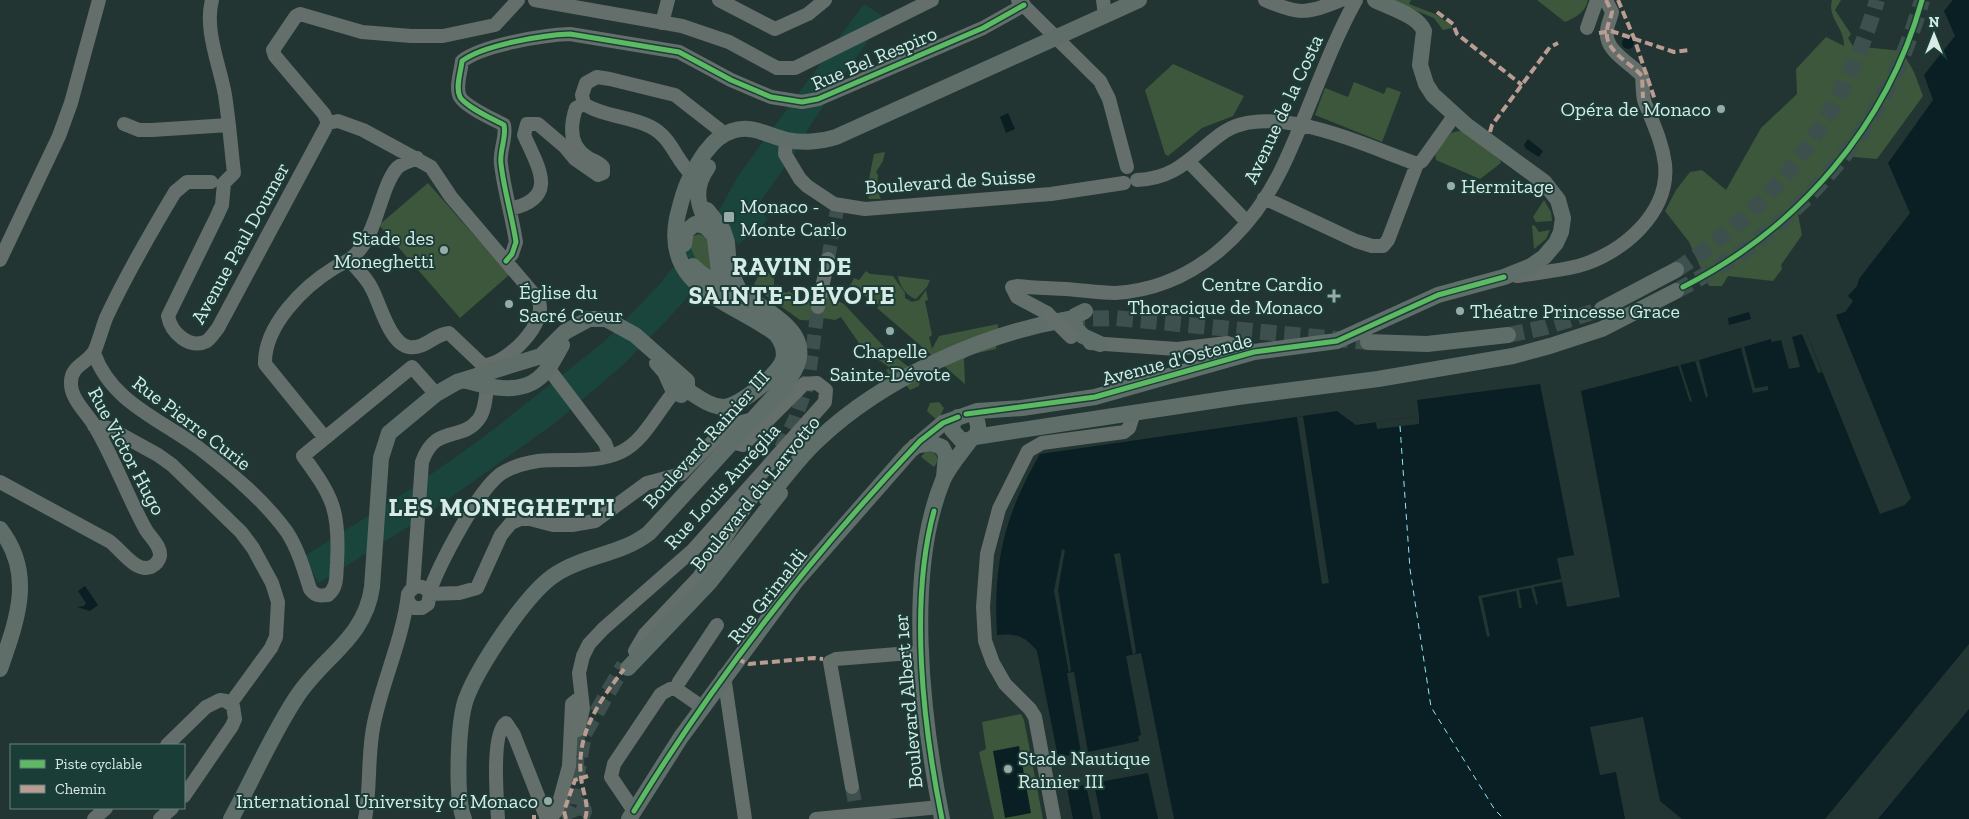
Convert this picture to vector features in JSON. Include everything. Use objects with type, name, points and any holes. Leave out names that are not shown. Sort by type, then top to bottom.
[{"type":"main road","points":[[231,819],[296,698],[318,670],[352,636],[364,618],[370,602],[372,587],[379,482],[386,440],[395,428],[447,387],[492,371],[523,363],[546,353],[565,332],[583,320],[600,318],[621,328],[678,386],[710,404],[730,406],[753,392],[778,369],[784,354],[781,341],[772,331],[742,312],[721,302],[690,278],[680,261],[674,244],[681,200],[695,180],[703,155],[725,134],[733,130],[762,131],[786,140],[808,141],[836,137],[1056,37],[1104,8],[1139,0]]},
{"type":"main road","name":"Avenue d'Ostende","points":[[973,426],[982,410],[1022,408],[1104,394],[1234,357],[1263,351],[1338,341],[1438,295],[1531,270],[1548,253],[1560,236],[1563,218],[1558,200],[1544,182],[1454,116],[1437,100],[1423,78],[1420,65],[1424,31],[1422,26],[1413,18],[1375,0]]},
{"type":"main road","points":[[695,180],[703,174],[733,140],[749,130]]},
{"type":"main road","points":[[695,180],[698,204],[713,235],[719,272],[734,294],[742,312]]},
{"type":"main road","points":[[695,180],[702,202],[723,230],[727,242],[729,269],[734,294]]},
{"type":"main road","points":[[681,200],[682,207],[688,212],[696,209],[698,204]]},
{"type":"main road","points":[[678,216],[689,259],[700,273],[734,294]]},
{"type":"main road","points":[[684,244],[686,231],[695,224],[705,226],[713,235]]},
{"type":"main road","points":[[1602,309],[1676,270]]},
{"type":"main road","points":[[973,426],[1009,431],[1398,376],[1513,356],[1602,329],[1676,291]]},
{"type":"main road","name":"Boulevard Rainier III","points":[[464,819],[460,788],[460,726],[462,713],[471,689],[498,642],[528,600],[546,581],[574,564],[622,549],[639,540],[658,524],[793,375],[797,367],[799,345],[789,326],[734,294]]},
{"type":"main road","points":[[1085,311],[1075,316],[1075,328],[1082,336],[1100,344]]},
{"type":"main road","points":[[840,422],[890,387],[959,352],[1013,332],[1069,319]]},
{"type":"main road","points":[[492,371],[496,384],[504,388],[527,383],[541,377],[574,326]]},
{"type":"main road","points":[[1368,342],[1427,344],[1508,335]]},
{"type":"main road","points":[[523,363],[530,366],[533,373],[527,383]]},
{"type":"main road","name":"Boulevard du Larvotto","points":[[764,489],[840,422]]},
{"type":"main road","name":"Boulevard du Larvotto","points":[[736,545],[698,595],[626,666],[635,651],[694,592],[840,422]]},
{"type":"main road","name":"Rue Grimaldi","points":[[631,815],[702,707],[796,581],[915,446],[943,422],[973,426]]},
{"type":"main road","name":"Boulevard Albert 1er","points":[[940,808],[928,722],[922,652],[921,600],[923,566],[931,520],[944,479],[973,426]]},
{"type":"main road","points":[[915,446],[931,444],[942,447],[946,455],[944,479]]},
{"type":"main road","points":[[0,528],[4,545],[19,570],[22,590],[17,615],[0,669]]},
{"type":"street","points":[[0,260],[59,136],[71,103],[99,0]]},
{"type":"street","points":[[124,124],[132,129],[145,130],[229,125],[212,33],[210,15],[212,0]]},
{"type":"street","points":[[413,606],[428,604],[424,591],[422,462],[426,451],[432,443],[441,437],[470,428],[478,421],[481,416],[492,371],[524,339],[539,317],[541,310],[538,299],[451,198],[438,180],[434,170],[418,158],[399,148],[342,122],[333,120],[328,123],[324,114],[280,63],[273,50],[296,16],[300,14],[353,30],[392,35],[443,36],[495,25],[518,0]]},
{"type":"street","points":[[535,0],[703,32],[728,42],[777,68],[795,68],[932,0]]},
{"type":"street","points":[[662,23],[668,0]]},
{"type":"street","points":[[719,0],[775,29],[797,21],[820,2]]},
{"type":"street","points":[[1264,0],[1283,8],[1301,12],[1328,6],[1341,0]]},
{"type":"street","name":"Avenue de la Costa","points":[[1234,357],[1238,354],[1239,347],[1227,343],[1177,349],[1083,342],[1071,338],[1048,313],[1017,297],[1012,287],[1113,293],[1133,291],[1174,280],[1208,260],[1232,241],[1264,198],[1281,170],[1348,14],[1356,0]]},
{"type":"street","points":[[1587,28],[1597,0]]},
{"type":"street","points":[[1531,270],[1577,266],[1602,257],[1630,237],[1654,211],[1663,192],[1665,164],[1658,132],[1645,102],[1642,76],[1612,49],[1607,31],[1612,12],[1606,0]]},
{"type":"street","points":[[1021,3],[1100,81],[1114,114],[1127,167],[1120,175],[1131,181]]},
{"type":"street","name":"Rue Bel Respiro","points":[[510,210],[501,163],[504,125],[468,104],[460,97],[458,88],[462,61],[468,56],[513,43],[553,35],[570,34],[679,52],[731,80],[771,98],[802,102],[813,101],[983,28],[1021,3]]},
{"type":"street","points":[[1328,6],[1339,7],[1348,14]]},
{"type":"street","points":[[584,104],[582,94],[586,83],[596,77],[610,79],[675,95],[725,134]]},
{"type":"street","points":[[506,261],[512,254],[516,242],[510,210],[528,205],[533,201],[541,181],[539,169],[524,135],[527,124],[538,124],[566,147],[575,159],[598,175],[602,173],[604,167],[580,152],[573,143],[576,108],[584,104]]},
{"type":"street","points":[[584,104],[598,111],[651,127],[667,140],[681,164],[695,180]]},
{"type":"street","points":[[1264,198],[1356,241],[1372,246],[1383,246],[1388,240],[1417,164],[1422,161],[1454,116]]},
{"type":"street","name":"Boulevard de Suisse","points":[[786,140],[784,154],[807,186],[834,204],[865,209],[1051,194],[1169,174],[1189,162],[1223,132],[1265,120],[1314,127],[1417,164]]},
{"type":"street","name":"Avenue Paul Doumer","points":[[229,125],[234,173],[217,188],[222,204],[218,216],[168,316],[169,326],[175,333],[191,342],[199,343],[208,340],[218,328],[328,123]]},
{"type":"street","points":[[399,148],[398,168],[368,236],[350,261],[335,267],[320,278],[286,310],[279,319],[265,354],[265,364],[325,438],[412,367],[436,394]]},
{"type":"street","points":[[398,168],[418,158]]},
{"type":"street","points":[[1189,162],[1247,222]]},
{"type":"street","name":"Rue Victor Hugo","points":[[0,482],[109,540],[140,568],[156,565],[160,558],[160,550],[147,532],[107,448],[74,396],[71,380],[73,372],[94,353],[106,320],[127,276],[171,198],[180,186],[194,181],[217,188]]},
{"type":"street","points":[[818,307],[828,259]]},
{"type":"street","points":[[350,261],[372,288],[391,332],[398,341],[409,347],[420,346],[449,333],[492,371]]},
{"type":"street","name":"Rue Pierre Curie","points":[[94,353],[111,385],[124,399],[200,449],[255,496],[287,533],[314,594],[328,595],[336,585],[338,521],[334,505],[322,483],[302,456],[325,438]]},
{"type":"street","points":[[548,368],[606,443],[610,456]]},
{"type":"street","name":"Rue Louis Auréglia","points":[[582,702],[578,673],[589,644],[603,629],[659,582],[714,529],[825,402],[826,390],[817,383],[804,384],[743,445],[731,442]]},
{"type":"street","points":[[424,591],[436,575],[484,491],[501,474],[529,463],[610,456],[623,451],[635,442],[678,386]]},
{"type":"street","points":[[1054,819],[1035,717],[1030,709],[1005,684],[993,663],[987,647],[983,599],[987,554],[1005,494],[1031,448],[1042,443],[1124,432],[1129,428],[1134,413]]},
{"type":"street","points":[[364,819],[373,727],[384,682],[413,606],[408,594],[424,591],[459,593],[478,588],[501,536],[516,521],[530,519],[563,526],[595,520],[647,483],[681,474],[724,430],[735,424],[753,419]]},
{"type":"street","points":[[94,426],[109,428],[158,455],[241,532],[253,548],[272,583],[278,602],[276,637],[271,648],[231,703]]},
{"type":"street","points":[[736,545],[764,489]]},
{"type":"street","points":[[635,651],[645,634],[699,577],[764,489]]},
{"type":"street","points":[[676,689],[678,682],[717,626]]},
{"type":"street","points":[[852,787],[830,662],[836,659],[922,652]]},
{"type":"street","points":[[724,676],[745,819]]},
{"type":"street","points":[[631,815],[614,783],[611,771],[661,694],[670,689],[676,689],[702,707]]},
{"type":"street","points":[[168,744],[213,702],[220,700],[231,703],[235,710],[232,726],[185,795]]},
{"type":"street","points":[[550,818],[569,766],[571,707],[575,700],[582,702],[583,709],[578,730]]},
{"type":"street","points":[[498,819],[496,767],[501,730],[506,723],[514,735],[550,818]]},
{"type":"street","points":[[816,819],[857,811],[875,814],[940,808]]},
{"type":"street","points":[[94,819],[105,809]]},
{"type":"street","points":[[160,819],[171,809]]},
{"type":"shaded area","points":[[1389,0],[1411,0],[1409,4],[1435,14],[1451,25],[1452,28],[1443,30],[1434,18]]},
{"type":"shaded area","points":[[1537,0],[1588,0],[1582,11],[1565,22]]},
{"type":"shaded area","points":[[1832,0],[1841,0],[1835,10],[1851,34],[1848,38],[1853,46],[1902,51],[1914,72],[1923,96],[1877,159],[1843,156],[1797,209],[1802,235],[1781,265],[1782,269],[1773,281],[1728,276],[1722,286],[1709,286],[1689,242],[1665,211],[1676,190],[1690,172],[1702,170],[1726,190],[1761,128],[1797,94],[1796,69],[1826,37],[1844,46],[1842,34],[1832,12]]},
{"type":"shaded area","points":[[864,4],[884,17],[806,132],[808,134],[758,205],[768,220],[738,245],[734,238],[680,306],[624,364],[555,423],[422,518],[319,583],[303,557],[406,492],[481,439],[604,342],[658,286],[720,209],[738,176]]},
{"type":"shaded area","points":[[1173,64],[1244,96],[1233,116],[1202,128],[1168,156],[1165,154],[1145,90]]},
{"type":"shaded area","points":[[1354,82],[1384,94],[1387,87],[1401,92],[1382,142],[1315,115],[1325,88],[1348,97]]},
{"type":"shaded area","points":[[1465,132],[1500,160],[1501,163],[1480,179],[1436,160],[1435,152],[1451,133]]},
{"type":"shaded area","points":[[885,152],[883,161],[876,172],[878,175],[877,190],[881,199],[869,199],[867,189],[874,154]]},
{"type":"shaded area","name":"Stade des Moneghetti","points":[[428,183],[509,275],[460,318],[379,225]]},
{"type":"shaded area","points":[[1544,200],[1551,212],[1552,221],[1536,222],[1533,217]]},
{"type":"shaded area","points":[[1532,225],[1539,232],[1550,230],[1546,239],[1534,249]]},
{"type":"shaded area","points":[[699,234],[708,239],[713,273],[696,260],[690,246],[693,236]]},
{"type":"shaded area","points":[[763,267],[774,279],[774,286],[786,293],[789,291],[802,303],[809,295],[815,297],[827,295],[844,304],[886,349],[920,376],[919,386],[910,390],[897,374],[891,378],[886,370],[890,368],[863,349],[841,317],[835,320],[823,318],[823,321],[800,320],[765,295],[754,284]]},
{"type":"shaded area","points":[[866,271],[870,274],[893,276],[905,293],[905,298],[912,302],[919,300],[926,290],[928,300],[925,301],[932,335],[929,337],[932,349],[939,336],[998,324],[996,349],[969,355],[964,359],[965,384],[877,308],[879,305],[850,286],[854,278],[859,280]]},
{"type":"shaded area","points":[[898,276],[930,280],[927,287],[916,299],[904,290]]},
{"type":"shaded area","points":[[939,402],[944,408],[938,421],[927,411],[930,403]]},
{"type":"shaded area","points":[[927,450],[933,452],[936,456],[937,461],[934,467],[921,457]]},
{"type":"shaded area","name":"Stade Nautique Rainier III","points":[[1021,714],[1024,720],[1043,819],[994,819],[979,752],[986,749],[982,722]]},
{"type":"water","points":[[1953,0],[1969,0],[1969,644],[1825,819],[1682,819],[1660,801],[1643,717],[1590,727],[1600,775],[1616,772],[1625,819],[1174,819],[1141,653],[1126,656],[1141,735],[1138,736],[1139,741],[1088,752],[1074,672],[1067,673],[1081,753],[1058,757],[1037,651],[1024,639],[1015,635],[997,635],[996,609],[999,562],[1018,498],[1040,454],[1337,411],[1356,425],[1419,416],[1417,400],[1540,384],[1574,555],[1557,558],[1567,607],[1620,597],[1581,391],[1699,360],[1805,329],[1880,514],[1905,505],[1911,498],[1836,315],[1845,312],[1853,301],[1848,296],[1857,286],[1859,279],[1910,213],[1888,163],[1933,100],[1924,75],[1955,36],[1944,11]]},
{"type":"water","points":[[1628,37],[1634,43],[1628,49],[1622,43]]},
{"type":"water","points":[[1008,113],[1015,129],[1006,133],[1000,117]]},
{"type":"water","points":[[1528,139],[1543,151],[1539,157],[1526,149],[1524,145]]},
{"type":"water","points":[[1749,312],[1751,319],[1729,325],[1728,318]]},
{"type":"water","points":[[85,586],[98,605],[90,611],[77,607],[84,606],[86,603],[78,591]]},
{"type":"water","points":[[1969,709],[1969,819],[1878,819]]},
{"type":"water","points":[[1019,746],[1031,813],[1005,818],[993,751]]},
{"type":"water","points":[[1148,773],[1158,819],[1101,819],[1094,783]]},
{"type":"water","points":[[1086,785],[1093,819],[1073,819],[1067,788]]},
{"type":"pier","points":[[1805,329],[1822,372],[1818,373],[1802,334],[1792,337],[1800,367],[1789,369],[1781,340],[1772,342],[1770,338]]},
{"type":"pier","points":[[1744,346],[1755,388],[1768,386],[1768,390],[1753,393],[1741,348]]},
{"type":"pier","points":[[1699,360],[1708,396],[1706,398],[1695,361]]},
{"type":"pier","points":[[1680,364],[1692,401],[1690,402],[1678,365]]},
{"type":"pier","points":[[1303,416],[1329,583],[1322,584],[1297,417]]},
{"type":"pier","points":[[1419,416],[1419,424],[1377,429],[1376,422]]},
{"type":"pier","points":[[1062,549],[1065,550],[1058,590],[1071,670],[1069,673],[1054,591]]},
{"type":"pier","points":[[1120,553],[1136,652],[1133,655],[1114,554]]},
{"type":"pier","points":[[1561,579],[1562,582],[1534,587],[1538,604],[1536,605],[1531,588],[1519,590],[1522,608],[1519,608],[1516,591],[1482,598],[1490,636],[1487,637],[1478,596]]},
{"type":"ferry route","points":[[1400,426],[1410,569],[1431,707],[1495,810],[1504,819]]},
{"type":"tunnel","points":[[1676,270],[1713,244],[1746,216],[1802,154],[1846,82],[1863,42],[1877,0]]},
{"type":"tunnel","points":[[1676,291],[1720,266],[1760,238],[1797,207],[1830,172],[1860,134],[1885,93],[1906,48],[1922,0]]},
{"type":"tunnel","points":[[828,259],[839,199]]},
{"type":"tunnel","points":[[781,448],[795,419],[808,384],[818,307]]},
{"type":"tunnel","points":[[1508,335],[1546,327],[1602,309]]},
{"type":"tunnel","points":[[1069,319],[1116,318],[1368,342]]},
{"type":"tunnel","points":[[572,804],[584,734],[624,665]]},
{"type":"tunnel","points":[[577,771],[578,730]]},
{"type":"tunnel","points":[[852,787],[855,803]]},
{"type":"tunnel","points":[[571,819],[567,810],[570,805],[576,803],[582,806],[584,811],[581,819]]},
{"type":"marked path","points":[[1606,0],[1612,12],[1607,29],[1607,38],[1614,51],[1642,76],[1643,98]]},
{"type":"marked path","points":[[1618,0],[1634,38],[1655,100]]},
{"type":"marked path","points":[[1437,12],[1453,24],[1457,34],[1522,85]]},
{"type":"marked path","points":[[1599,33],[1611,31],[1674,52],[1690,50]]},
{"type":"marked path","points":[[1490,132],[1492,125],[1550,47],[1558,43]]},
{"type":"marked path","points":[[737,659],[749,664],[814,658],[823,659]]},
{"type":"marked path","points":[[585,819],[586,803],[580,761],[582,746],[591,719],[598,706],[624,669]]},
{"type":"marked path","points":[[566,819],[564,811],[575,780],[588,776]]},
{"type":"cycle path","points":[[1683,287],[1725,263],[1764,235],[1800,203],[1833,169],[1862,131],[1886,90],[1906,46],[1922,0]]},
{"type":"cycle path","points":[[506,261],[512,254],[516,242],[501,164],[505,130],[504,125],[474,109],[460,97],[458,84],[462,61],[472,55],[514,42],[545,36],[570,34],[679,52],[731,80],[771,97],[802,102],[818,99],[983,28],[1024,5]]},
{"type":"cycle path","points":[[966,414],[1095,397],[1254,352],[1337,341],[1438,295],[1504,277]]},
{"type":"cycle path","points":[[634,811],[665,762],[732,665],[804,573],[880,484],[920,441],[943,423],[958,417]]},
{"type":"cycle path","points":[[934,511],[926,547],[922,585],[922,664],[929,744],[942,819]]},
{"type":"place","name":"Opéra de Monaco","points":[[1721,109]]},
{"type":"place","name":"Hermitage","points":[[1451,186]]},
{"type":"place","name":"Monaco - Monte Carlo","points":[[729,217]]},
{"type":"place","name":"Stade des Moneghetti","points":[[444,250]]},
{"type":"place","name":"Centre Cardio Thoracique de Monaco","points":[[1334,296]]},
{"type":"place","name":"Église du Sacré Coeur","points":[[509,304]]},
{"type":"place","name":"Théatre Princesse Grace","points":[[1460,311]]},
{"type":"place","name":"Chapelle Sainte-Dévote","points":[[890,331]]},
{"type":"place","name":"Stade Nautique Rainier III","points":[[1008,769]]},
{"type":"place","name":"International University of Monaco","points":[[548,801]]},
{"type":"district","name":"RAVIN DE SAINTE-DÉVOTE","points":[[792,280]]},
{"type":"district","name":"LES MONEGHETTI","points":[[502,507]]}]
